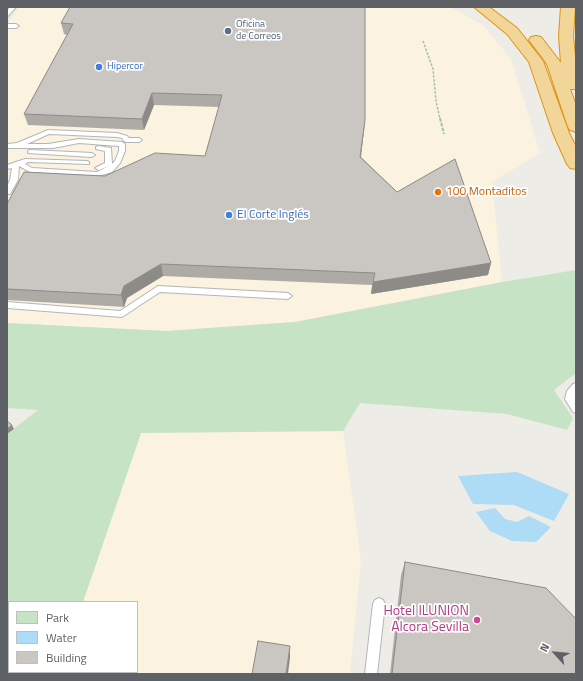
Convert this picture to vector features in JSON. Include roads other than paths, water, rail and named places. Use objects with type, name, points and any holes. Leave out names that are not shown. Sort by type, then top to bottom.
[{"type":"highway","points":[[481,7],[512,31],[536,61],[561,133],[576,164]]},
{"type":"highway","points":[[498,7],[530,33],[554,64],[576,127]]},
{"type":"highway","points":[[568,7],[566,36],[567,58],[576,96]]},
{"type":"lane","points":[[7,15],[13,7]]},
{"type":"lane","points":[[7,26],[15,28],[7,29]]},
{"type":"lane","points":[[21,164],[30,170],[98,174],[109,170],[118,162],[125,137],[117,135],[48,132],[22,146]]},
{"type":"lane","points":[[48,146],[79,142],[124,142],[139,140]]},
{"type":"lane","points":[[7,146],[48,146],[109,149],[108,164],[94,170],[21,164]]},
{"type":"lane","points":[[22,146],[30,152],[92,155]]},
{"type":"lane","points":[[7,192],[21,164],[30,152]]},
{"type":"lane","points":[[7,167],[21,164],[87,163]]},
{"type":"lane","points":[[7,305],[122,314],[158,289],[288,296]]},
{"type":"lane","points":[[576,387],[570,394],[570,399],[576,409]]},
{"type":"lane","points":[[371,674],[379,604]]},
{"type":"water","points":[[517,472],[569,494],[554,521],[514,505],[473,504],[458,476]]},
{"type":"water","points":[[495,508],[505,519],[517,522],[529,516],[551,527],[536,542],[512,541],[490,531],[476,512]]},
{"type":"place","name":"Oficina de Correos","points":[[228,31]]},
{"type":"place","name":"Hipercor","points":[[99,67]]},
{"type":"place","name":"100 Montaditos","points":[[438,192]]},
{"type":"place","name":"El Corte Inglés","points":[[229,215]]},
{"type":"place","name":"Hotel ILUNION Alcora Sevilla","points":[[477,620]]}]
